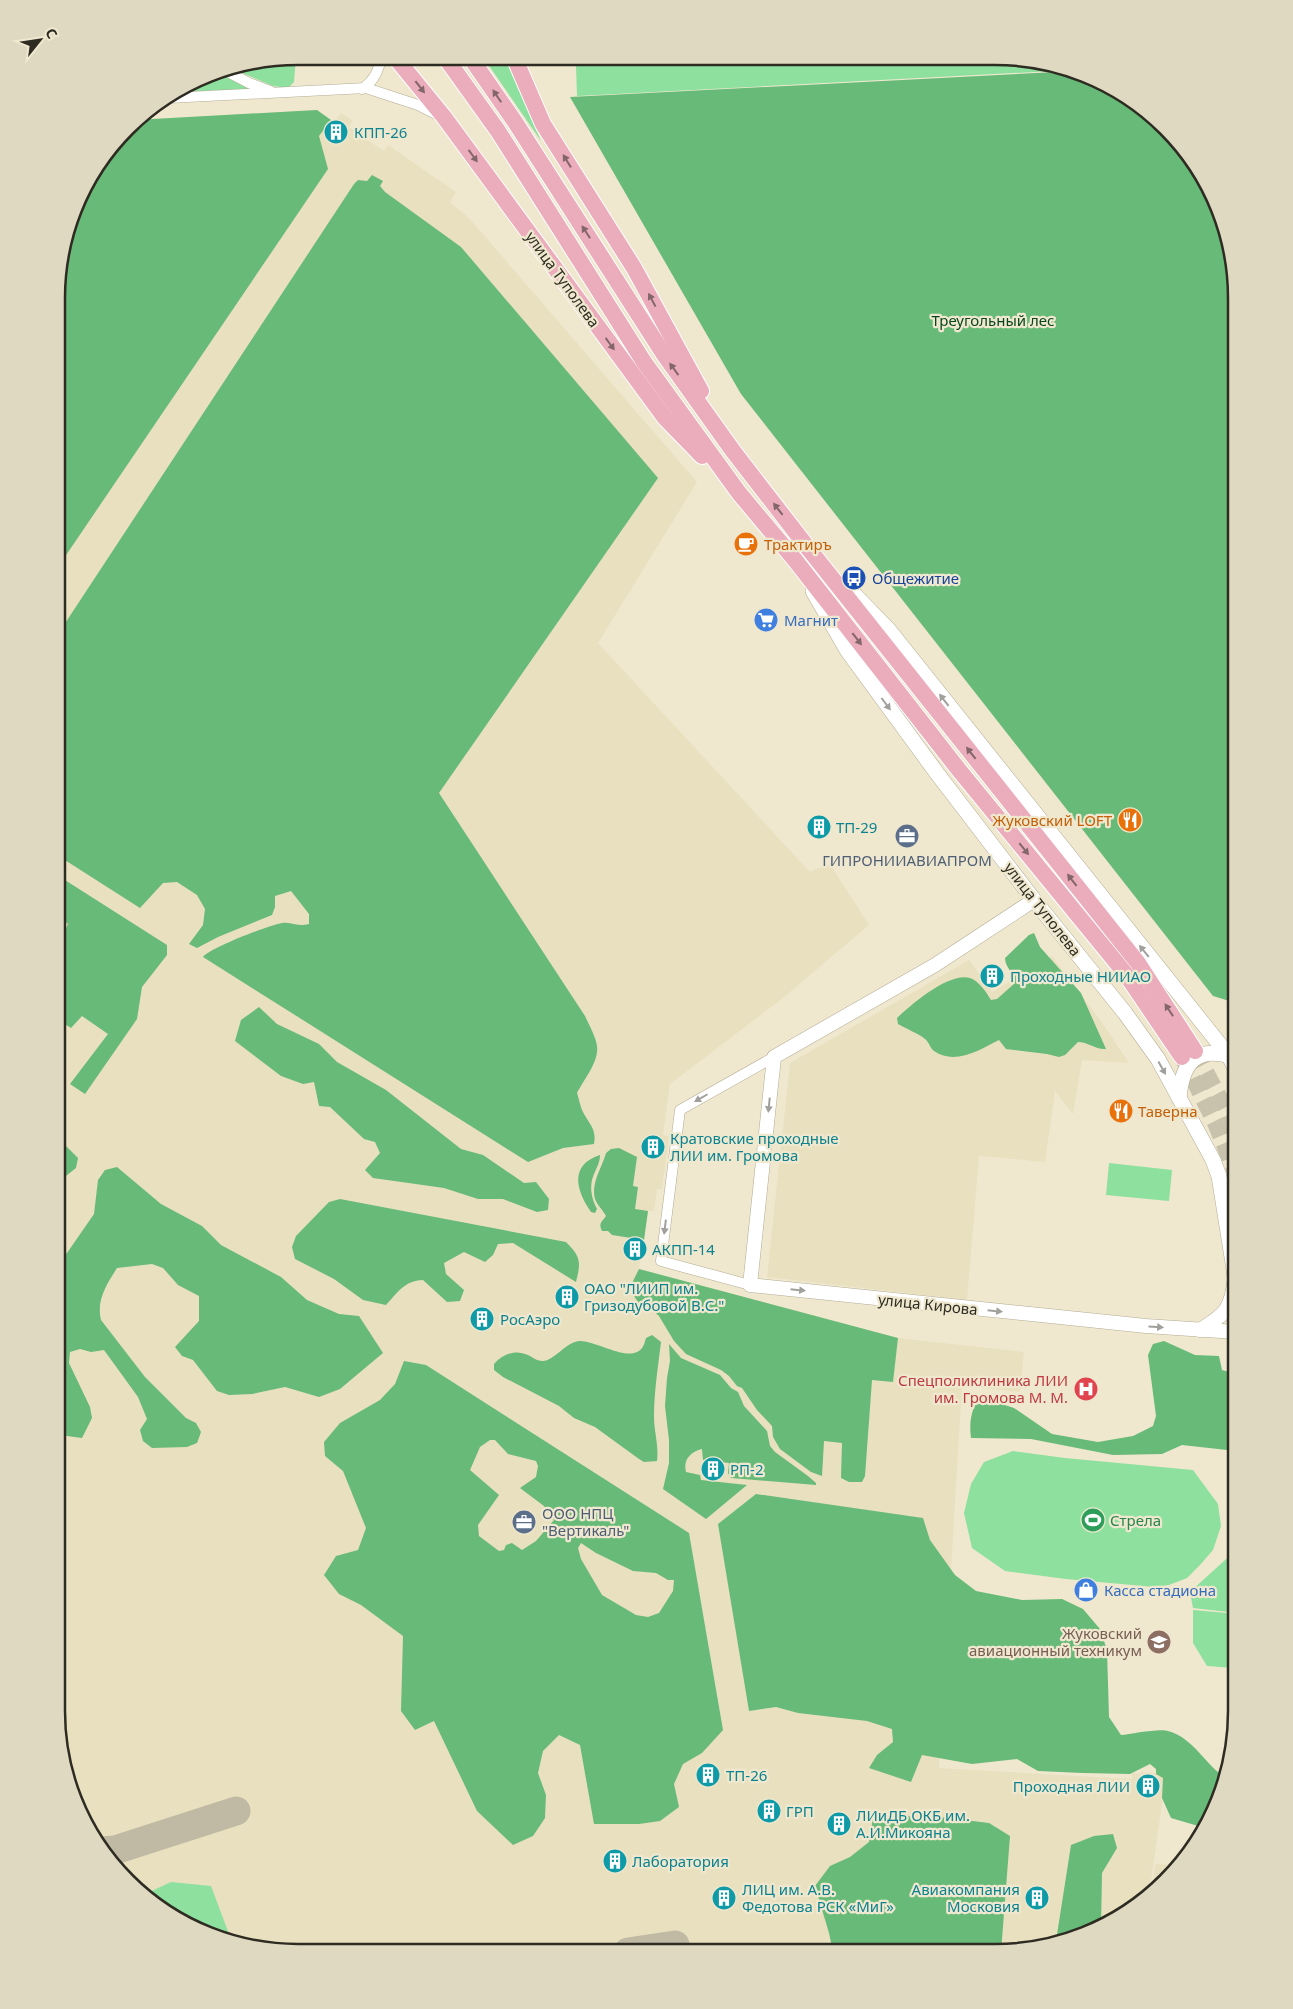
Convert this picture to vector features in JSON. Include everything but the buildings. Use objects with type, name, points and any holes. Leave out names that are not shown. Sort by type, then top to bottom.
[{"type":"main road","name":"улица Туполева","points":[[402,65],[444,117],[665,418],[739,493]]},
{"type":"main road","name":"улица Туполева","points":[[451,65],[498,131],[644,362],[739,493],[795,560],[959,770],[1189,1054],[1138,963],[808,548],[734,451],[663,353],[516,122],[476,65]]},
{"type":"main road","points":[[517,65],[528,91]]},
{"type":"main road","points":[[521,65],[528,91]]},
{"type":"main road","name":"улица Туполева","points":[[528,91],[543,124],[634,268],[734,451]]},
{"type":"main road","name":"улица Туполева","points":[[808,548],[888,629],[1228,1051]]},
{"type":"main road","name":"улица Туполева","points":[[795,560],[846,650],[1034,900],[1125,1013],[1158,1059],[1213,1160],[1222,1188],[1228,1233]]},
{"type":"main road","points":[[1179,1098],[1180,1081],[1192,1061],[1202,1055],[1213,1052],[1228,1056]]},
{"type":"street","points":[[362,89],[376,75],[379,65]]},
{"type":"street","points":[[233,74],[249,83],[284,93]]},
{"type":"street","points":[[178,98],[366,88],[444,117]]},
{"type":"street","points":[[750,1285],[774,1057],[936,964],[1034,900]]},
{"type":"street","name":"улица Кирова","points":[[774,1057],[680,1110],[661,1260],[750,1285],[1228,1332]]},
{"type":"street","points":[[1199,1330],[1221,1318],[1228,1306]]},
{"type":"shaded area","points":[[317,110],[334,122],[341,113],[353,121],[349,127],[366,139],[384,151],[388,145],[456,192],[450,202],[469,218],[697,482],[598,643],[810,872],[830,864],[869,925],[783,998],[670,1084],[663,1135],[669,1136],[662,1189],[657,1189],[654,1211],[648,1211],[639,1269],[898,1338],[1024,1352],[1020,1392],[962,1386],[939,1768],[1132,1779],[1132,1773],[1141,1774],[1141,1772],[1158,1773],[1158,1776],[1166,1776],[1150,1885],[1112,1913],[1070,1932],[1041,1940],[1011,1944],[282,1944],[252,1940],[223,1932],[195,1920],[168,1905],[133,1876],[113,1853],[96,1828],[77,1786],[69,1757],[65,1727],[65,282],[69,252],[77,223],[96,181],[123,144],[148,119]]},
{"type":"shaded area","points":[[1052,956],[1103,1024],[1129,1063],[1082,1060],[1073,1114],[1055,1091],[1045,1162],[979,1156],[967,1300],[767,1277],[790,1063],[969,960],[992,992]]},
{"type":"shaded area","points":[[1155,1864],[1170,1865],[1153,1882]]},
{"type":"green space","points":[[282,65],[295,65],[294,82],[288,88],[273,86],[240,72]]},
{"type":"green space","points":[[489,65],[508,65],[541,141]]},
{"type":"green space","points":[[1011,65],[1049,71],[577,96],[576,66]]},
{"type":"green space","name":"Треугольный лес","points":[[1053,72],[1098,89],[1125,104],[1160,133],[1189,168],[1204,195],[1216,223],[1224,252],[1228,282],[1228,1001],[1213,996],[741,394],[570,97]]},
{"type":"green space","points":[[227,76],[259,91],[188,93]]},
{"type":"green space","points":[[317,110],[331,120],[319,136],[328,169],[65,557],[65,282],[69,252],[77,223],[96,181],[123,144],[148,119]]},
{"type":"green space","points":[[372,175],[383,181],[380,186],[385,192],[461,247],[658,478],[439,793],[585,1016],[597,1046],[596,1058],[577,1093],[582,1110],[593,1130],[594,1144],[563,1148],[528,1162],[203,957],[227,943],[275,925],[282,923],[309,924],[309,914],[291,891],[275,896],[275,907],[272,915],[218,937],[197,948],[189,944],[203,925],[205,909],[197,895],[177,882],[163,883],[140,908],[65,860],[65,623],[354,184],[358,180],[367,181]]},
{"type":"green space","points":[[65,880],[167,945],[167,955],[142,987],[137,1019],[85,1094],[70,1084],[108,1034],[82,1016],[71,1028],[65,1024],[65,930],[68,924],[65,922]]},
{"type":"green space","points":[[1034,933],[1040,947],[1081,993],[1106,1049],[1078,1042],[1065,1055],[1059,1057],[1006,1049],[999,1040],[968,1054],[950,1057],[934,1051],[922,1037],[898,1024],[897,1018],[912,1005],[942,984],[961,977],[973,979],[985,990],[991,1000],[997,999],[1015,983],[1005,958],[1029,935]]},
{"type":"green space","points":[[259,1007],[277,1024],[319,1044],[337,1062],[386,1090],[461,1149],[483,1155],[524,1183],[536,1182],[549,1199],[548,1210],[537,1212],[503,1199],[478,1199],[444,1188],[373,1178],[365,1170],[380,1153],[375,1142],[364,1139],[330,1107],[319,1106],[314,1082],[303,1084],[281,1076],[235,1041],[241,1020]]},
{"type":"green space","points":[[65,1145],[78,1158],[76,1168],[65,1177]]},
{"type":"green space","points":[[619,1148],[637,1157],[633,1186],[638,1187],[635,1209],[648,1211],[644,1240],[612,1235],[608,1231],[602,1231],[600,1226],[606,1216],[595,1199],[594,1187],[606,1153],[611,1149]]},
{"type":"green space","points":[[600,1155],[591,1187],[597,1209],[595,1213],[591,1212],[586,1204],[578,1179],[583,1165],[590,1159]]},
{"type":"green space","points":[[1109,1163],[1172,1170],[1169,1201],[1106,1195]]},
{"type":"green space","points":[[117,1167],[161,1204],[202,1226],[221,1245],[281,1277],[307,1300],[339,1314],[359,1316],[383,1353],[340,1389],[319,1397],[285,1387],[252,1394],[229,1395],[217,1391],[193,1360],[182,1356],[175,1347],[199,1321],[199,1296],[178,1285],[163,1268],[152,1264],[117,1268],[106,1286],[101,1299],[101,1320],[145,1377],[186,1418],[196,1423],[201,1432],[197,1443],[187,1447],[152,1448],[143,1441],[140,1430],[147,1419],[138,1397],[104,1350],[91,1352],[80,1349],[70,1352],[69,1363],[90,1407],[92,1418],[82,1438],[65,1436],[65,1255],[94,1214],[98,1180],[105,1170]]},
{"type":"green space","points":[[340,1199],[566,1242],[579,1260],[576,1282],[513,1243],[498,1244],[493,1255],[485,1262],[464,1252],[444,1263],[446,1274],[464,1290],[460,1301],[447,1302],[423,1280],[406,1285],[386,1305],[363,1300],[334,1279],[295,1259],[292,1247],[296,1236],[329,1202]]},
{"type":"green space","points":[[639,1269],[898,1338],[893,1382],[872,1380],[865,1476],[862,1482],[849,1482],[841,1478],[842,1443],[824,1441],[822,1476],[811,1472],[780,1449],[773,1437],[772,1426],[757,1410],[742,1388],[737,1386],[721,1370],[686,1354],[674,1341],[659,1316],[650,1308],[639,1304],[633,1294],[632,1283]]},
{"type":"green space","points":[[652,1335],[661,1342],[654,1408],[657,1461],[644,1462],[595,1427],[574,1418],[559,1406],[503,1377],[494,1370],[494,1364],[509,1354],[523,1353],[542,1361],[551,1358],[569,1345],[579,1341],[629,1354],[637,1352],[643,1347],[646,1338]]},
{"type":"green space","points":[[1164,1341],[1195,1355],[1219,1356],[1222,1370],[1228,1372],[1228,1450],[1182,1445],[1162,1454],[1113,1455],[1031,1439],[971,1438],[971,1416],[980,1397],[1014,1408],[1052,1434],[1098,1442],[1133,1436],[1153,1426],[1156,1416],[1148,1355],[1153,1344]]},
{"type":"green space","points":[[669,1344],[681,1358],[720,1375],[731,1388],[738,1392],[744,1406],[767,1431],[770,1446],[775,1452],[808,1476],[816,1485],[731,1478],[728,1473],[729,1463],[703,1460],[702,1449],[688,1457],[685,1468],[686,1472],[700,1475],[701,1480],[747,1485],[706,1519],[663,1489],[669,1463],[669,1440],[665,1406],[670,1361]]},
{"type":"green space","points":[[404,1361],[426,1365],[689,1533],[723,1730],[702,1753],[683,1764],[674,1784],[679,1807],[660,1821],[639,1824],[594,1824],[580,1745],[559,1735],[543,1751],[538,1773],[546,1795],[545,1818],[533,1836],[513,1845],[477,1811],[434,1721],[415,1730],[401,1711],[403,1636],[361,1605],[339,1594],[324,1575],[336,1556],[358,1550],[366,1528],[343,1471],[325,1456],[324,1442],[340,1423],[380,1400],[395,1384]],"holes":[[[490,1440],[495,1440],[508,1454],[536,1461],[538,1466],[536,1477],[520,1488],[544,1506],[554,1520],[536,1541],[522,1550],[512,1543],[506,1545],[504,1550],[499,1551],[479,1536],[478,1525],[499,1495],[470,1470],[480,1447]],[[581,1543],[596,1553],[633,1571],[656,1573],[668,1580],[674,1580],[673,1591],[659,1613],[648,1617],[636,1615],[602,1595],[581,1559],[578,1548]]]},
{"type":"green space","name":"Стрела","points":[[1013,1451],[1065,1458],[1193,1470],[1218,1504],[1221,1526],[1213,1550],[1187,1578],[1169,1585],[1154,1587],[1005,1571],[972,1548],[964,1513],[971,1484],[984,1462]]},
{"type":"green space","points":[[756,1494],[923,1518],[930,1540],[955,1575],[976,1591],[1022,1600],[1062,1599],[1083,1609],[1100,1629],[1107,1650],[1109,1717],[1121,1735],[1159,1730],[1177,1734],[1185,1739],[1220,1773],[1198,1826],[1171,1818],[1162,1798],[1163,1778],[1156,1774],[1156,1769],[1150,1764],[1130,1774],[1083,1773],[1038,1771],[1017,1759],[972,1764],[922,1755],[911,1782],[869,1768],[877,1755],[893,1742],[892,1729],[867,1721],[798,1713],[776,1707],[749,1711],[718,1524]]},
{"type":"green space","points":[[1228,1557],[1228,1612],[1193,1608],[1190,1592]]},
{"type":"green space","points":[[1193,1610],[1227,1613],[1228,1668],[1207,1666],[1193,1643]]},
{"type":"green space","points":[[894,1812],[916,1818],[939,1817],[989,1823],[1010,1836],[1002,1944],[831,1944],[815,1886],[830,1866],[850,1857],[869,1842],[873,1818]]},
{"type":"green space","points":[[1113,1834],[1117,1848],[1102,1873],[1101,1918],[1057,1936],[1071,1845],[1094,1836]]},
{"type":"green space","points":[[171,1882],[211,1886],[229,1934],[181,1913],[151,1891]]},
{"type":"taxiway","points":[[111,1850],[236,1811]]},
{"type":"tunnel","points":[[1195,1051],[1228,1113]]},
{"type":"tunnel","points":[[1182,1057],[1215,1123],[1228,1155]]},
{"type":"place","name":"КПП-26","points":[[336,132]]},
{"type":"place","name":"Трактиръ","points":[[746,544]]},
{"type":"place","name":"Общежитие","points":[[854,578]]},
{"type":"place","name":"Магнит","points":[[766,620]]},
{"type":"place","name":"Жуковский LOFT","points":[[1130,820]]},
{"type":"place","name":"ТП-29","points":[[819,827]]},
{"type":"place","name":"ГИПРОНИИАВИАПРОМ","points":[[907,836]]},
{"type":"place","name":"Проходные НИИАО","points":[[992,976]]},
{"type":"place","name":"Таверна","points":[[1121,1111]]},
{"type":"place","name":"Кратовские проходные ЛИИ им. Громова","points":[[653,1147]]},
{"type":"place","name":"АКПП-14","points":[[635,1249]]},
{"type":"place","name":"ОАО \"ЛИИП им. Гризодубовой В.С.\"","points":[[567,1297]]},
{"type":"place","name":"РосАэро","points":[[482,1319]]},
{"type":"place","name":"Спецполиклиника ЛИИ им. Громова М. М.","points":[[1086,1389]]},
{"type":"place","name":"РП-2","points":[[713,1469]]},
{"type":"place","name":"Стрела","points":[[1093,1520]]},
{"type":"place","name":"ООО НПЦ \"Вертикаль\"","points":[[524,1522]]},
{"type":"place","name":"Касса стадиона","points":[[1086,1590]]},
{"type":"place","name":"Жуковский авиационный техникум","points":[[1159,1642]]},
{"type":"place","name":"ТП-26","points":[[708,1775]]},
{"type":"place","name":"Проходная ЛИИ","points":[[1148,1786]]},
{"type":"place","name":"ГРП","points":[[769,1811]]},
{"type":"place","name":"ЛИиДБ ОКБ им. А.И.Микояна","points":[[839,1824]]},
{"type":"place","name":"Лаборатория","points":[[615,1861]]},
{"type":"place","name":"ЛИЦ им. А.В. Федотова РСК «МиГ»","points":[[724,1898]]},
{"type":"place","name":"Авиакомпания Московия","points":[[1037,1898]]}]
